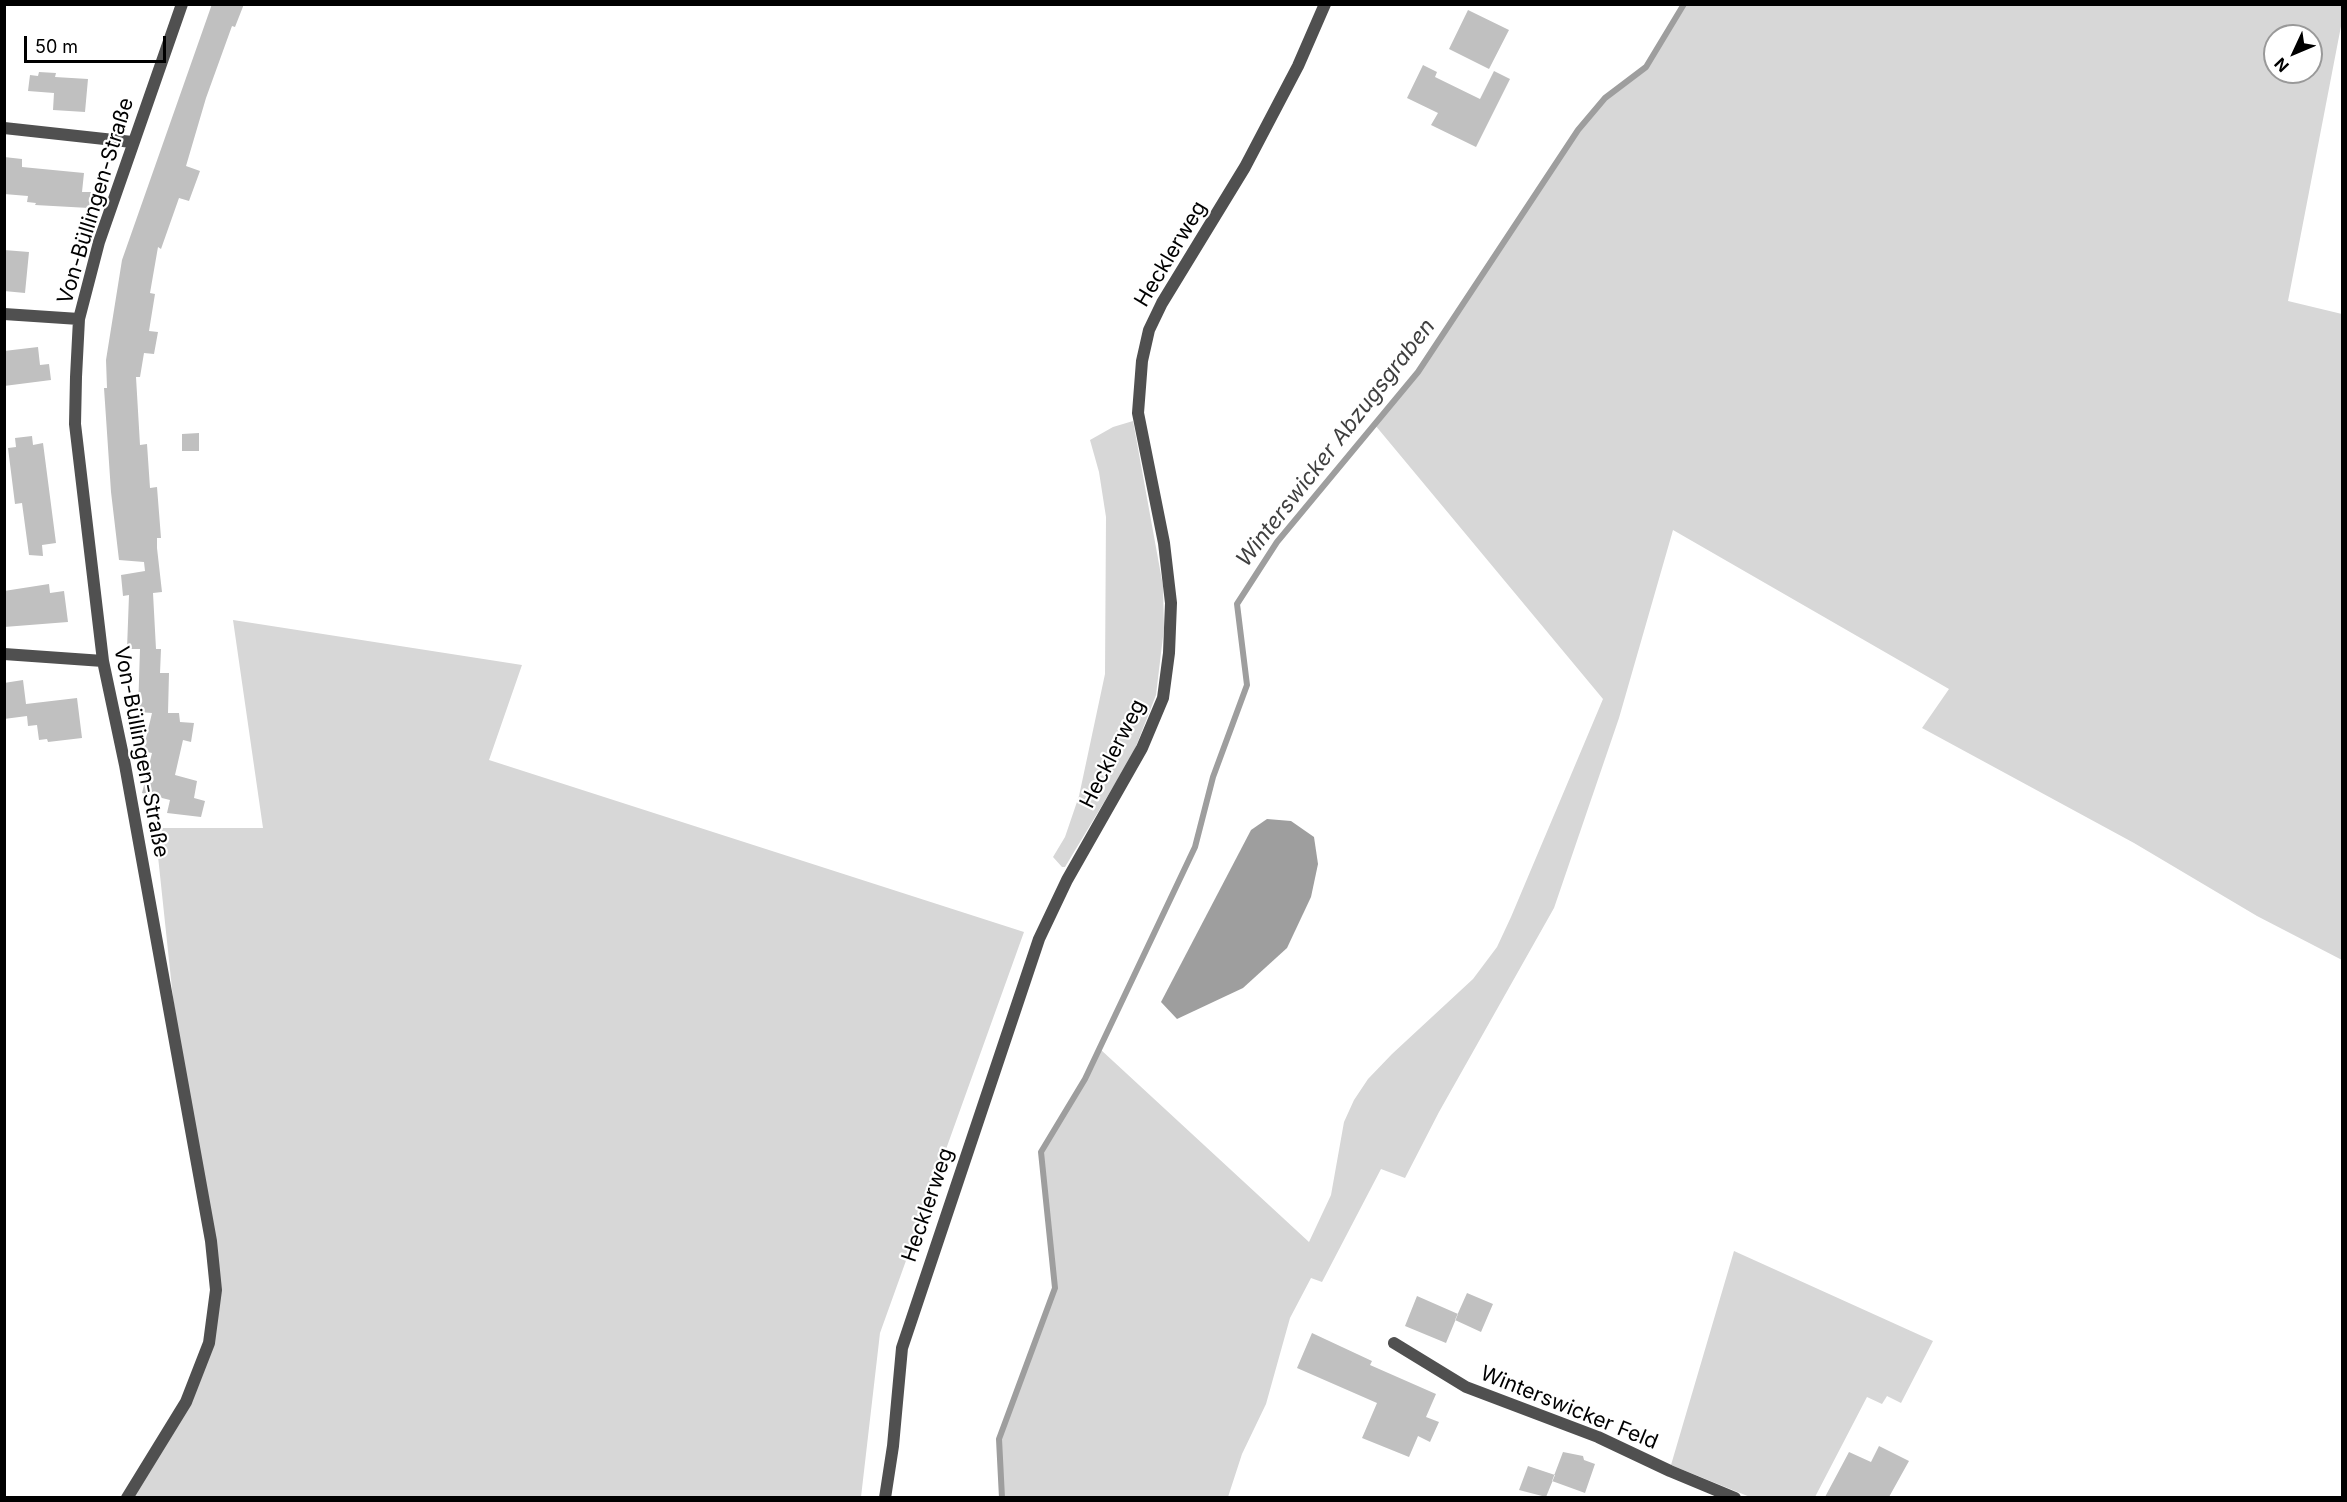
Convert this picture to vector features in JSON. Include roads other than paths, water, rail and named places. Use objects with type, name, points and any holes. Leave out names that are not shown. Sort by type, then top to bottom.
[{"type":"street","name":"Von-Büllingen-Straße","points":[[127,1497],[186,1402],[209,1343],[216,1290],[211,1241],[125,765],[103,661],[75,424],[79,320],[99,242],[182,4]]},
{"type":"street","name":"Hecklerweg","points":[[885,1497],[893,1446],[902,1348],[1039,939],[1067,880],[1142,748],[1164,698],[1171,603],[1164,543],[1138,413],[1142,361],[1149,330],[1245,167],[1298,66],[1325,4]]},
{"type":"street","points":[[4,128],[132,142]]},
{"type":"street","points":[[4,314],[79,320]]},
{"type":"street","points":[[4,654],[103,661]]},
{"type":"street","name":"Winterswicker Feld","points":[[1394,1343],[1466,1387],[1598,1437],[1670,1471],[1735,1497]]},
{"type":"waterway","name":"Winterswicker Abzugsgraben","points":[[1002,1498],[999,1439],[1055,1288],[1041,1152],[1085,1079],[1195,847],[1213,777],[1247,685],[1237,604],[1277,542],[1418,372],[1578,130],[1605,98],[1646,67],[1684,4]]}]
